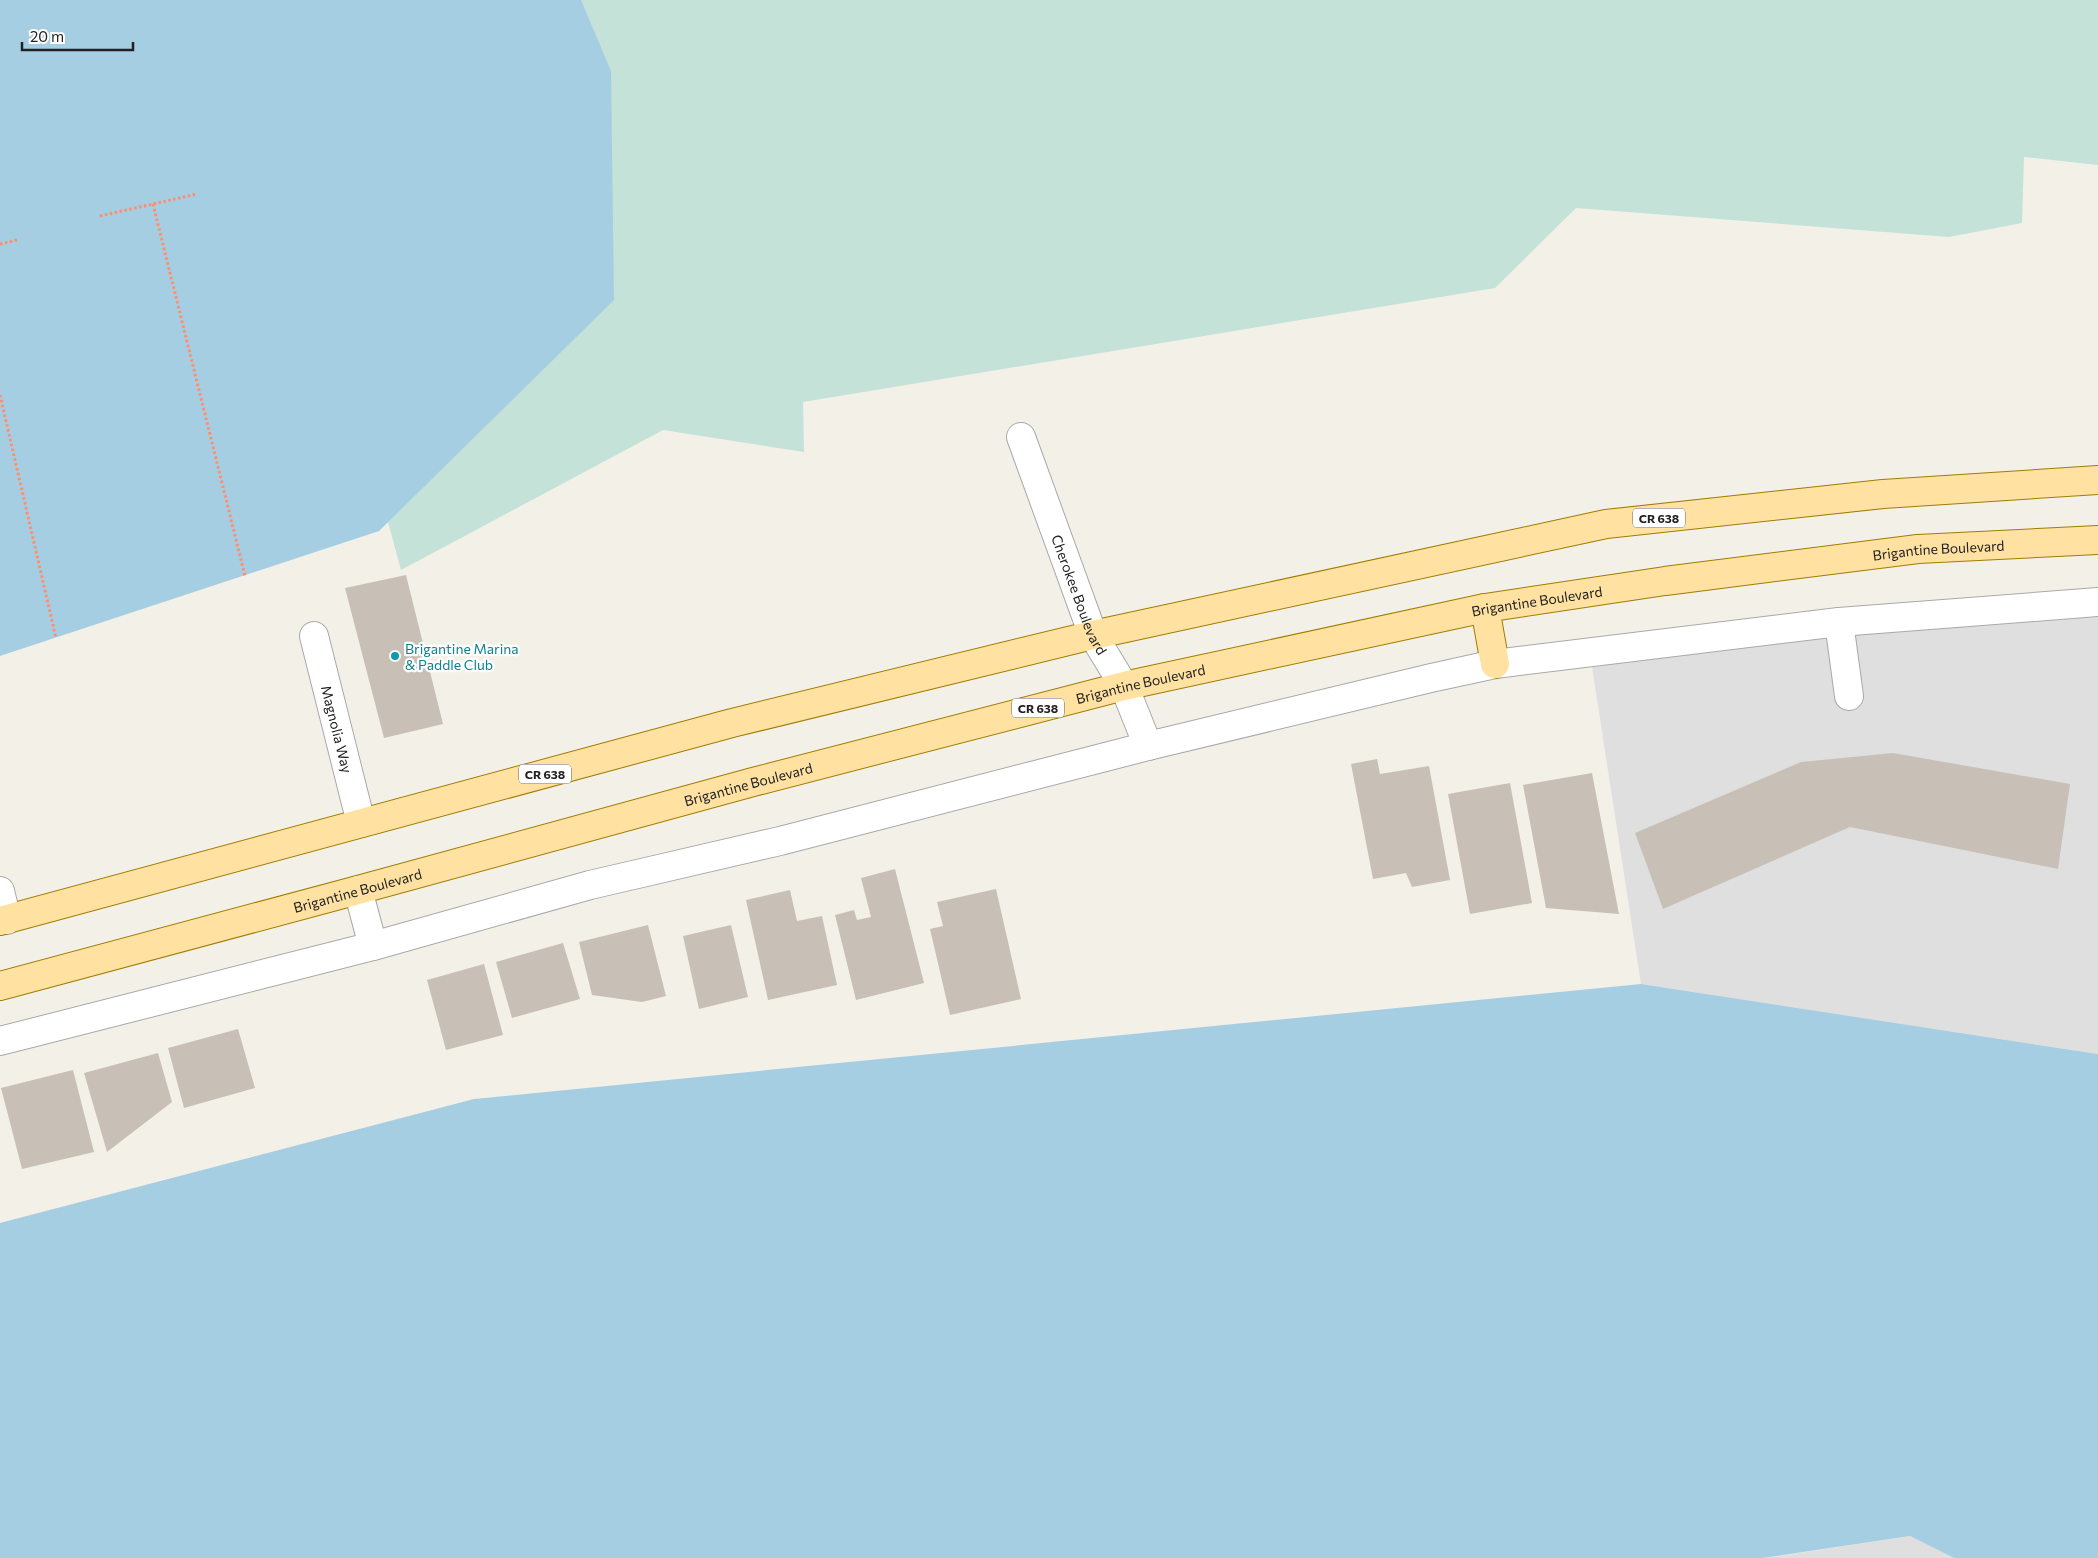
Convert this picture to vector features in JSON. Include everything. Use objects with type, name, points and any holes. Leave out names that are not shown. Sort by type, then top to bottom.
[{"type":"main road","name":"CR 638","points":[[4,921],[732,723],[1093,635],[1606,524],[1883,494],[2098,480]]},
{"type":"main road","name":"Brigantine Boulevard","points":[[0,986],[753,782],[1124,686],[1485,608],[1665,581],[1918,549],[2098,540]]},
{"type":"main road","points":[[1485,608],[1495,664]]},
{"type":"street","name":"Cherokee Boulevard","points":[[1021,437],[1093,635],[1124,686],[1148,746]]},
{"type":"street","points":[[0,1041],[374,946],[590,885],[780,841],[1148,746],[1495,664],[1839,622],[2098,602]]},
{"type":"street","points":[[1839,622],[1849,696]]},
{"type":"street","name":"Magnolia Way","points":[[314,636],[361,824]]},
{"type":"street","points":[[358,890],[374,946]]},
{"type":"street","points":[[0,891],[4,921]]},
{"type":"path","points":[[100,216],[197,194]]},
{"type":"path","points":[[153,204],[245,576]]},
{"type":"path","points":[[0,244],[16,240]]},
{"type":"path","points":[[0,395],[56,638]]},
{"type":"shaded area","points":[[0,0],[581,0],[611,71],[614,300],[379,531],[0,656]]},
{"type":"shaded area","points":[[449,0],[2098,0],[2098,165],[2024,157],[2022,223],[1949,237],[1576,208],[1495,288],[803,402],[804,452],[663,430],[401,570],[343,356]]},
{"type":"shaded area","points":[[2098,602],[2098,1054],[1641,984],[1590,654]]},
{"type":"shaded area","points":[[1641,984],[2098,1054],[2098,1558],[1954,1558],[1910,1536],[1763,1558],[0,1558],[0,1223],[474,1099]]},
{"type":"shaded area","points":[[1910,1536],[1954,1558],[1763,1558],[1780,1556]]},
{"type":"building","name":"Brigantine Marina & Paddle Club","points":[[406,575],[443,724],[384,738],[345,588]]},
{"type":"building","points":[[1893,753],[2070,784],[2058,869],[1850,827],[1663,909],[1635,833],[1801,762]]},
{"type":"building","points":[[1377,759],[1380,774],[1429,766],[1450,880],[1412,887],[1406,873],[1373,879],[1351,764]]},
{"type":"building","points":[[1592,773],[1619,914],[1546,908],[1523,785]]},
{"type":"building","points":[[1510,783],[1532,903],[1470,914],[1448,794]]},
{"type":"building","points":[[895,869],[924,983],[856,1000],[835,915],[854,910],[857,920],[871,917],[861,878]]},
{"type":"building","points":[[996,889],[1021,999],[950,1015],[930,929],[943,926],[937,902]]},
{"type":"building","points":[[790,890],[797,921],[822,916],[837,985],[768,1000],[746,900]]},
{"type":"building","points":[[648,925],[666,996],[642,1002],[592,995],[579,942]]},
{"type":"building","points":[[731,925],[748,997],[699,1009],[683,936]]},
{"type":"building","points":[[563,943],[580,999],[512,1018],[496,962]]},
{"type":"building","points":[[484,964],[503,1035],[446,1050],[427,980]]},
{"type":"building","points":[[238,1029],[255,1088],[184,1108],[168,1048]]},
{"type":"building","points":[[158,1053],[172,1102],[107,1152],[84,1073]]},
{"type":"building","points":[[73,1070],[94,1152],[22,1169],[1,1088]]},
{"type":"place","name":"Brigantine Marina & Paddle Club","points":[[395,656]]}]
